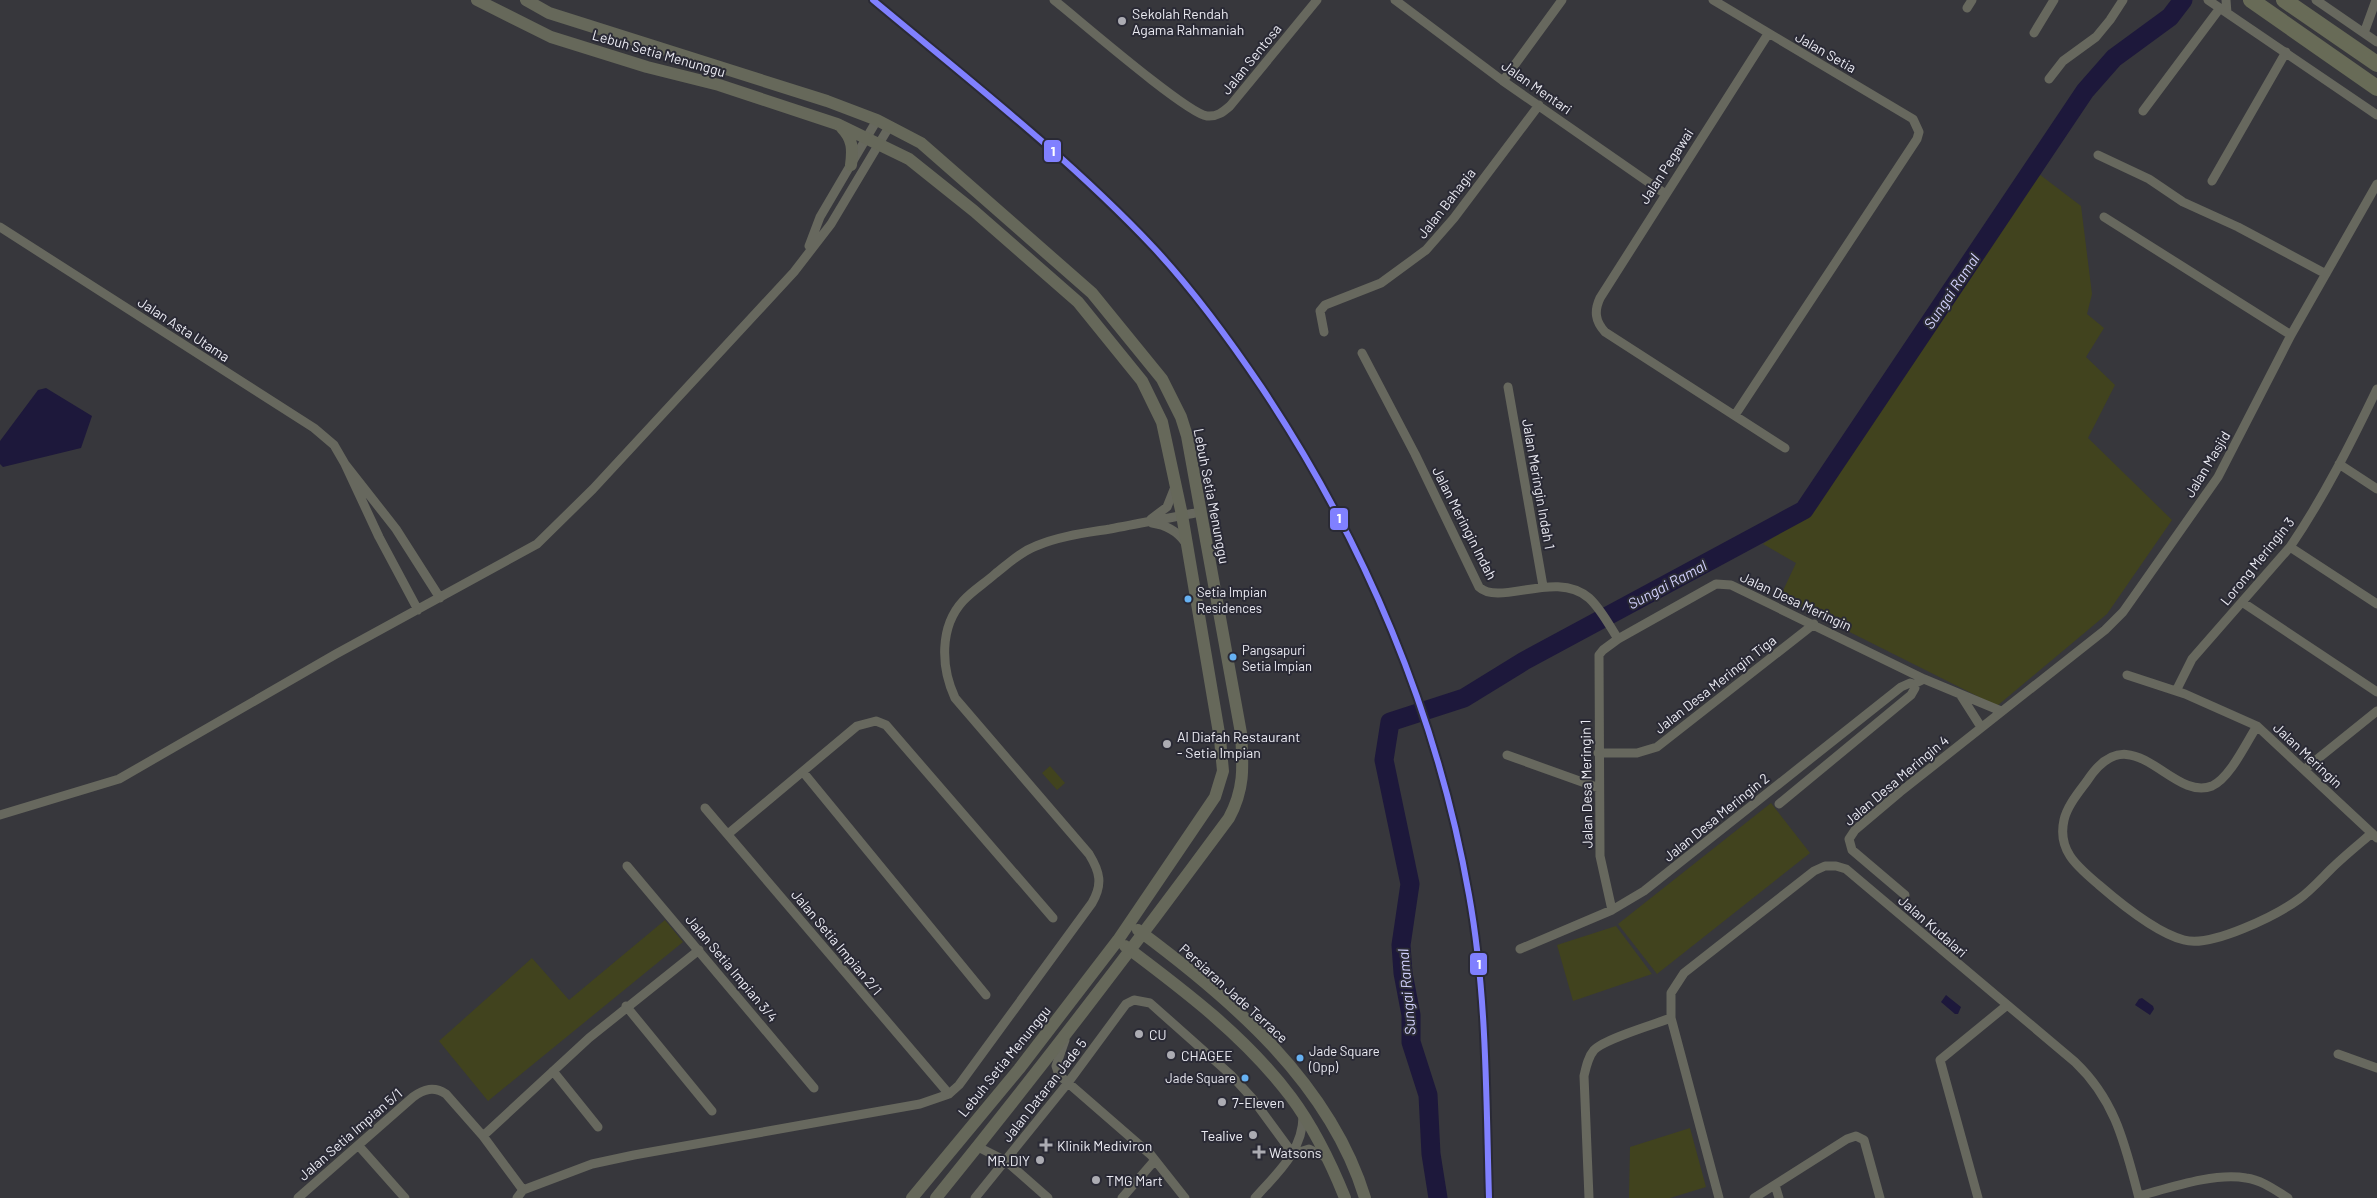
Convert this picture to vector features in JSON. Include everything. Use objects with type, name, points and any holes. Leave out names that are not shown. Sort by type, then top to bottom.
[{"type":"highway","points":[[2251,0],[2377,88]]},
{"type":"highway","points":[[2284,0],[2377,64]]},
{"type":"street","name":"Lebuh Setia Menunggu","points":[[477,0],[551,37],[647,67],[719,85],[837,124],[873,142]]},
{"type":"street","name":"Lebuh Setia Menunggu","points":[[526,0],[549,13],[827,101],[877,120],[920,143],[1092,293],[1162,378],[1181,417],[1187,436],[1241,733],[1243,782],[1238,801],[1229,818],[1131,950]]},
{"type":"street","name":"Jalan Sentosa","points":[[1054,0],[1163,87],[1192,109],[1206,116],[1220,115],[1230,106],[1317,0]]},
{"type":"street","name":"Jalan Mentari","points":[[1396,0],[1503,80],[1664,193]]},
{"type":"street","points":[[1503,80],[1562,0]]},
{"type":"street","name":"Jalan Setia","points":[[1713,0],[1913,119],[1919,132],[1917,139],[1736,415]]},
{"type":"street","points":[[2034,33],[2054,0]]},
{"type":"street","points":[[2050,79],[2064,61],[2096,37],[2123,0]]},
{"type":"street","points":[[2144,111],[2223,7],[2226,0]]},
{"type":"street","points":[[2316,0],[2377,42]]},
{"type":"street","points":[[2364,33],[2376,0]]},
{"type":"street","points":[[2209,1],[2223,7],[2377,115]]},
{"type":"street","name":"Jalan Pegawai","points":[[1736,415],[1605,332],[1599,326],[1596,316],[1600,298],[1664,193],[1768,34]]},
{"type":"street","points":[[2212,181],[2286,52]]},
{"type":"street","name":"Jalan Bahagia","points":[[1324,332],[1320,311],[1325,305],[1381,283],[1426,250],[1454,218],[1539,104]]},
{"type":"street","points":[[0,815],[119,779],[536,544],[593,489],[794,272],[831,224],[873,142],[877,120]]},
{"type":"street","points":[[837,124],[850,138],[853,150],[851,165]]},
{"type":"street","points":[[806,255],[820,217],[851,165],[889,127]]},
{"type":"street","points":[[873,142],[908,159],[940,183],[1078,302],[1142,381],[1154,402],[1162,422],[1182,515],[1220,739],[1223,771],[1215,797],[1130,924]]},
{"type":"street","points":[[2098,155],[2149,179],[2183,202],[2238,226],[2326,274]]},
{"type":"street","name":"Jalan Masjid","points":[[2001,711],[2105,630],[2123,612],[2218,477],[2291,335],[2377,184]]},
{"type":"street","points":[[2104,217],[2291,335]]},
{"type":"street","name":"Jalan Asta Utama","points":[[0,227],[314,428],[334,445],[345,464],[378,537],[418,610]]},
{"type":"street","name":"Jalan Meringin Indah","points":[[1362,352],[1415,454],[1479,586],[1493,594],[1543,586],[1575,590],[1597,606],[1618,639]]},
{"type":"street","name":"Jalan Meringin Indah 1","points":[[1508,387],[1543,586]]},
{"type":"street","name":"Lorong Meringin 3","points":[[2176,691],[2192,659],[2290,547],[2315,508],[2377,389]]},
{"type":"street","points":[[1736,415],[1785,448]]},
{"type":"street","name":"Jalan Asta Utama","points":[[345,464],[396,528],[440,598]]},
{"type":"street","points":[[2339,464],[2377,489]]},
{"type":"street","points":[[1144,522],[1167,507],[1175,486]]},
{"type":"street","points":[[517,1198],[523,1190],[592,1164],[920,1104],[949,1094],[968,1075],[1082,919],[1098,892],[1100,881],[1097,868],[1088,854],[955,698],[948,684],[945,665],[945,646],[948,628],[954,613],[963,601],[1024,551],[1067,536],[1200,512]]},
{"type":"street","points":[[1144,522],[1160,524],[1170,528],[1178,533],[1187,544]]},
{"type":"street","points":[[2290,547],[2377,604]]},
{"type":"street","name":"Jalan Desa Meringin","points":[[1599,655],[1618,639],[1720,583],[1731,585],[1814,624],[1924,679],[2001,711]]},
{"type":"street","points":[[2242,602],[2377,692]]},
{"type":"street","name":"Jalan Desa Meringin Tiga","points":[[1598,753],[1637,753],[1657,747],[1814,624]]},
{"type":"street","name":"Jalan Desa Meringin 1","points":[[1599,655],[1598,788],[1600,856],[1612,910]]},
{"type":"street","name":"Jalan Meringin","points":[[2127,675],[2176,691],[2257,726],[2374,835]]},
{"type":"street","name":"Jalan Desa Meringin 2","points":[[1520,949],[1612,910],[1644,892],[1900,686],[1910,683],[1914,684],[1924,679]]},
{"type":"street","name":"Jalan Desa Meringin 2","points":[[1779,804],[1911,695],[1915,688],[1914,684]]},
{"type":"street","points":[[1960,694],[1981,727]]},
{"type":"street","name":"Jalan Desa Meringin 4","points":[[1905,895],[1852,850],[1849,839],[1855,830],[2001,711]]},
{"type":"street","points":[[2305,770],[2377,711]]},
{"type":"street","points":[[728,834],[857,726],[876,721],[886,725],[1053,918]]},
{"type":"street","points":[[2257,726],[2226,775],[2210,787],[2198,787],[2186,783],[2139,758],[2126,754],[2113,756],[2101,762],[2064,818],[2063,837],[2068,856],[2076,866],[2115,899],[2171,936],[2186,941],[2203,942],[2220,938],[2300,898],[2374,835]]},
{"type":"street","points":[[1507,755],[1598,788]]},
{"type":"street","points":[[802,772],[986,995]]},
{"type":"street","name":"Jalan Setia Impian 2/1","points":[[705,808],[949,1094]]},
{"type":"street","name":"Jalan Setia Impian 3/4","points":[[627,866],[814,1088]]},
{"type":"street","name":"Jalan Kudalari","points":[[1719,1198],[1671,1018],[1671,993],[1684,973],[1803,878],[1825,866],[1846,869],[2094,1079],[2106,1097],[2115,1117],[2139,1197]]},
{"type":"street","name":"Lebuh Setia Menunggu","points":[[912,1198],[1019,1069],[1130,924]]},
{"type":"street","name":"Persiaran Jade Terrace","points":[[1130,924],[1190,971],[1269,1041],[1302,1079],[1331,1122],[1357,1173],[1365,1198]]},
{"type":"street","points":[[1118,940],[1233,1033],[1280,1084],[1303,1116],[1328,1159],[1345,1198]]},
{"type":"street","points":[[482,1136],[626,1006],[699,950]]},
{"type":"street","points":[[936,1198],[1131,950]]},
{"type":"street","name":"Jalan Dataran Jade 5","points":[[975,1198],[1067,1084],[1126,1004],[1134,1000],[1150,1003],[1231,1075],[1252,1098],[1293,1154]]},
{"type":"street","points":[[626,1006],[712,1111]]},
{"type":"street","points":[[1978,1198],[1940,1060],[2006,1006]]},
{"type":"street","points":[[1589,1198],[1584,1076],[1587,1063],[1594,1050],[1606,1043],[1671,1018]]},
{"type":"street","points":[[1072,1026],[1056,1066],[1059,1075],[1155,1160],[1185,1198]]},
{"type":"street","points":[[2338,1054],[2377,1068]]},
{"type":"street","points":[[553,1071],[598,1127]]},
{"type":"street","name":"Jalan Setia Impian 5/1","points":[[298,1198],[413,1097],[421,1091],[430,1089],[439,1090],[446,1094],[482,1136],[523,1190]]},
{"type":"street","points":[[1255,1198],[1293,1154],[1303,1130],[1303,1116]]},
{"type":"street","points":[[1754,1198],[1847,1139],[1856,1136],[1864,1140],[1880,1198]]},
{"type":"street","points":[[358,1145],[405,1198]]},
{"type":"street","points":[[978,1146],[1006,1161],[1048,1198]]},
{"type":"street","points":[[1293,1154],[1309,1149],[1328,1159]]},
{"type":"street","points":[[1122,1198],[1155,1160]]},
{"type":"street","points":[[2139,1197],[2194,1182],[2246,1178],[2268,1185],[2288,1198]]},
{"type":"street","points":[[1774,1185],[1779,1198]]},
{"type":"green space","points":[[2039,174],[2081,206],[2092,294],[2087,314],[2104,328],[2086,357],[2115,385],[2088,438],[2172,520],[2107,614],[1997,706],[1780,597],[1796,563],[1763,544],[1813,512]]},
{"type":"green space","points":[[1050,766],[1065,783],[1057,790],[1042,773]]},
{"type":"green space","points":[[1771,803],[1810,853],[1657,974],[1618,924]]},
{"type":"green space","points":[[665,920],[683,942],[488,1101],[439,1041],[532,958],[569,1000]]},
{"type":"green space","points":[[1616,926],[1652,974],[1573,1001],[1557,945]]},
{"type":"green space","points":[[1690,1128],[1706,1187],[1670,1198],[1629,1198],[1630,1147]]},
{"type":"shaded area","points":[[46,388],[92,416],[81,448],[3,467],[0,464],[0,441],[38,390]]},
{"type":"shaded area","points":[[1946,995],[1961,1007],[1958,1014],[1955,1014],[1941,1002]]},
{"type":"shaded area","points":[[2142,998],[2153,1006],[2154,1009],[2150,1015],[2135,1005]]},
{"type":"waterway","name":"Sungai Ramal","points":[[1438,1198],[1431,1154],[1428,1095],[1411,1042],[1411,1015],[1403,973],[1401,945],[1410,884],[1384,760],[1390,722],[1464,698],[1524,661],[1804,510],[2085,91],[2114,58],[2170,17],[2183,0]]},
{"type":"rail line","name":"1","points":[[873,0],[1053,151],[1121,214],[1169,264],[1197,298],[1250,370],[1299,446],[1333,506],[1364,568],[1392,631],[1438,761],[1455,827],[1469,895],[1479,970],[1485,1046],[1489,1198]]},
{"type":"place","name":"Sekolah Rendah Agama Rahmaniah","points":[[1122,21]]},
{"type":"place","name":"Setia Impian Residences","points":[[1188,599]]},
{"type":"place","name":"Pangsapuri Setia Impian","points":[[1233,657]]},
{"type":"place","name":"Al Diafah Restaurant - Setia Impian","points":[[1167,744]]},
{"type":"place","name":"CU","points":[[1139,1034]]},
{"type":"place","name":"CHAGEE","points":[[1171,1055]]},
{"type":"place","name":"Jade Square (Opp)","points":[[1300,1058]]},
{"type":"place","name":"Jade Square","points":[[1245,1078]]},
{"type":"place","name":"7-Eleven","points":[[1222,1102]]},
{"type":"place","name":"Tealive","points":[[1253,1135]]},
{"type":"place","name":"Klinik Mediviron","points":[[1046,1145]]},
{"type":"place","name":"Watsons","points":[[1259,1152]]},
{"type":"place","name":"MR.DIY","points":[[1040,1160]]},
{"type":"place","name":"TMG Mart","points":[[1096,1180]]}]
